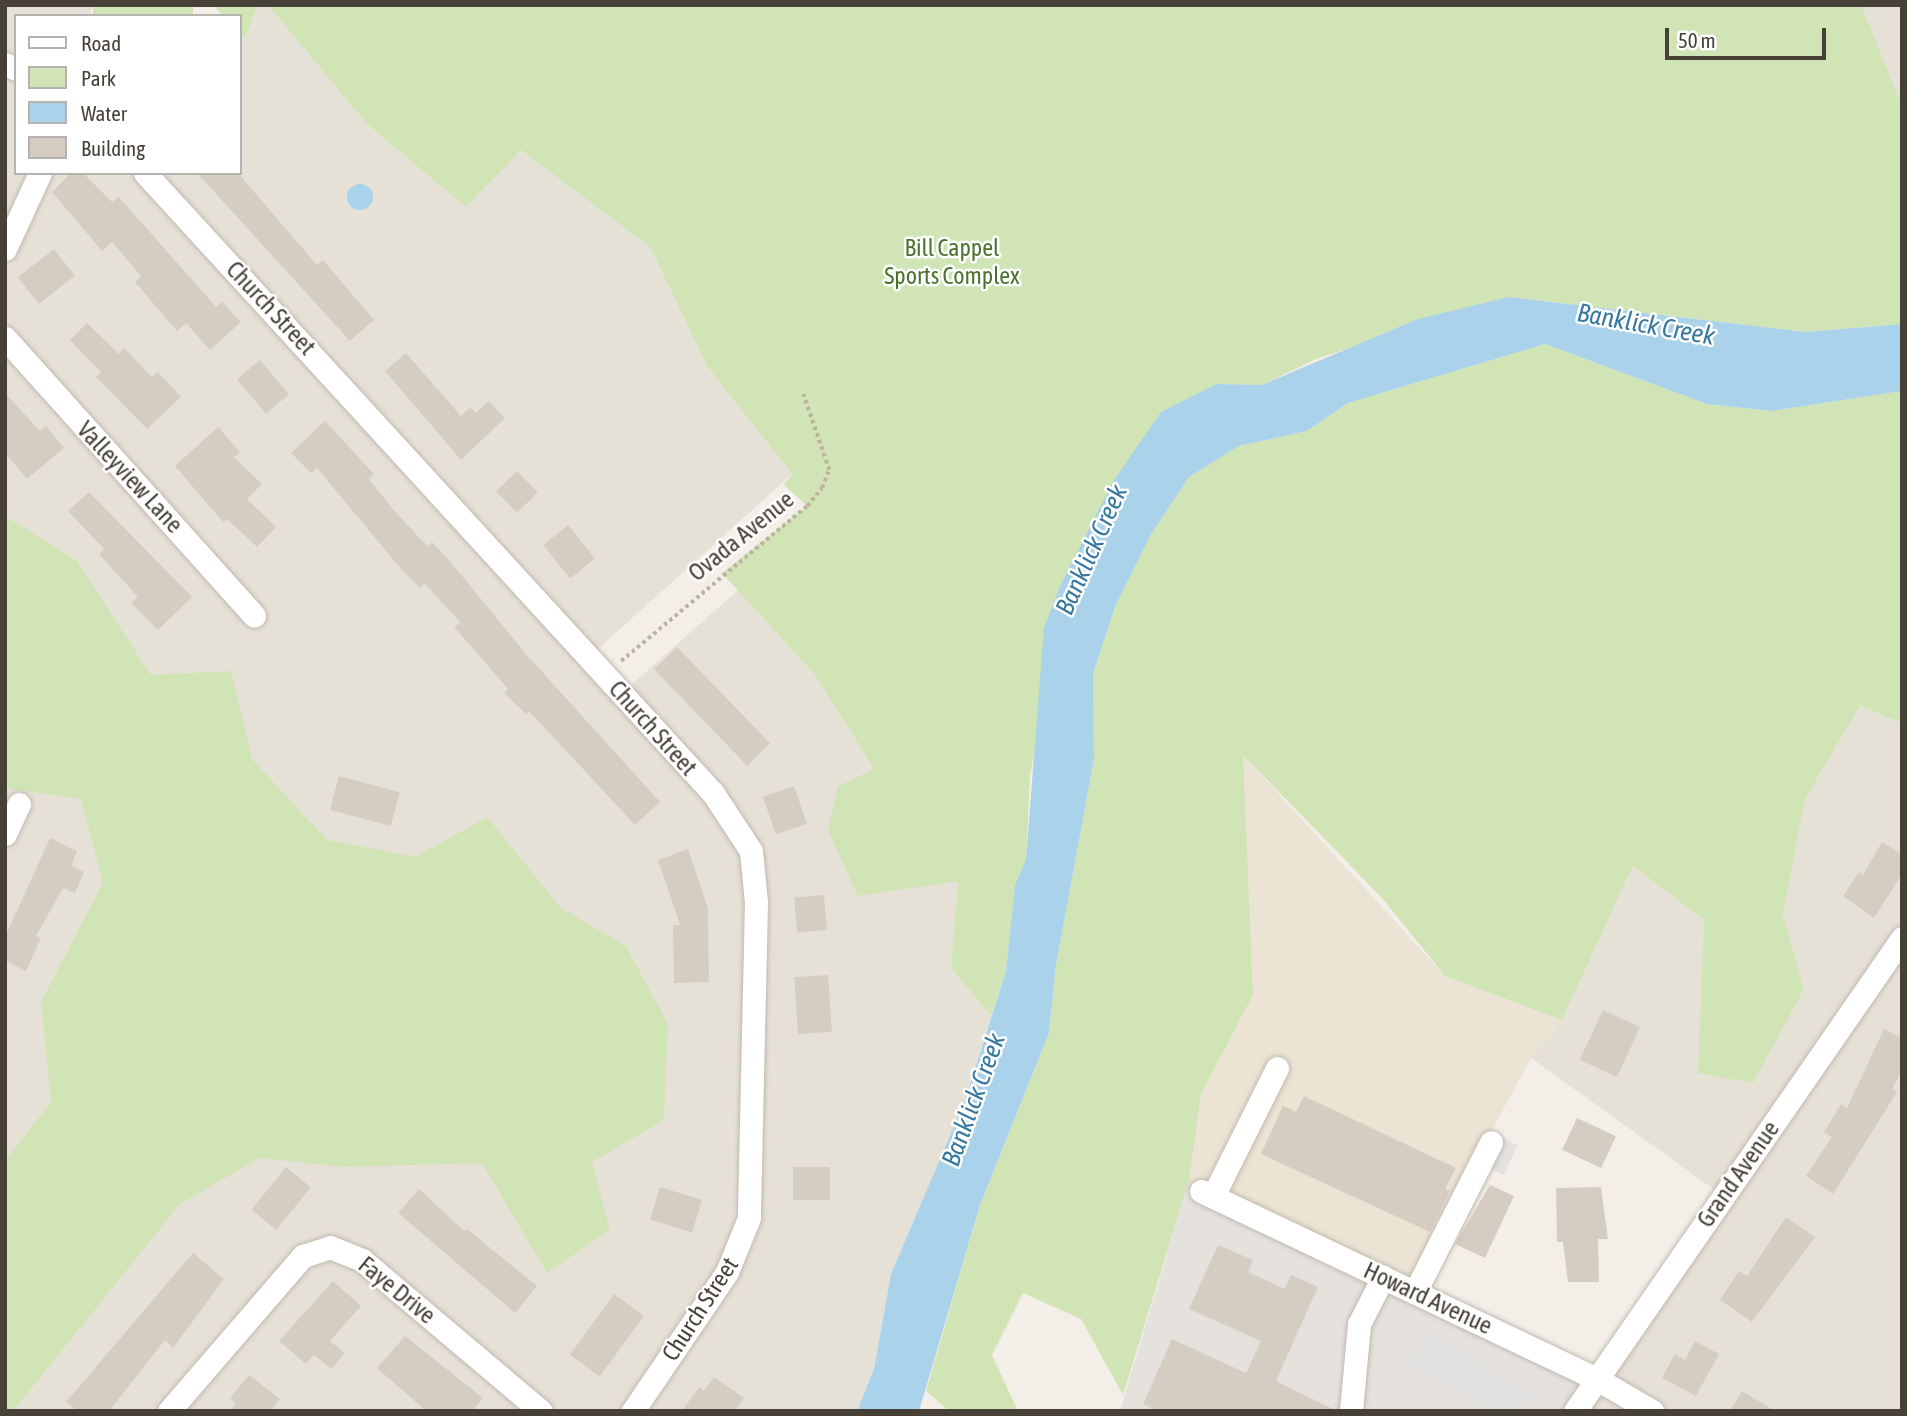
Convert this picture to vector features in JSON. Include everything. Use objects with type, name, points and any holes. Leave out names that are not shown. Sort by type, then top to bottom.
[{"type":"street","points":[[5,249],[39,175]]},
{"type":"street","name":"Church Street","points":[[147,175],[605,675],[742,831],[751,851],[756,902],[749,1218],[727,1272],[633,1411]]},
{"type":"street","name":"Valleyview Lane","points":[[5,338],[254,616]]},
{"type":"street","points":[[5,834],[19,804]]},
{"type":"street","name":"Grand Avenue","points":[[1575,1411],[1902,938]]},
{"type":"street","name":"Howard Avenue","points":[[1277,1068],[1207,1193],[1597,1379],[1652,1411]]},
{"type":"street","points":[[1415,1292],[1491,1142]]},
{"type":"street","name":"Faye Drive","points":[[169,1411],[303,1256],[330,1247],[362,1259],[541,1411]]},
{"type":"street","points":[[1351,1411],[1359,1324],[1383,1277]]},
{"type":"path","name":"Ovada Avenue","points":[[605,675],[822,488],[829,470],[803,394]]},
{"type":"shaded area","points":[[5,5],[93,5],[90,14],[14,14],[14,175],[242,175],[242,35],[245,38],[258,5],[268,5],[366,123],[466,206],[521,150],[650,247],[707,366],[792,474],[589,657],[622,693],[738,590],[815,675],[874,769],[958,881],[951,968],[991,1016],[965,1100],[891,1274],[874,1369],[857,1411],[5,1411]]},
{"type":"shaded area","points":[[1861,5],[1902,5],[1902,106],[1900,105]]},
{"type":"shaded area","points":[[1860,706],[1902,723],[1902,1411],[1575,1411],[1723,1196],[1531,1058],[1562,1020],[1633,866],[1704,920],[1699,1072],[1804,989],[1783,915],[1805,799]]},
{"type":"shaded area","points":[[1242,754],[1445,976],[1562,1020],[1531,1058],[1406,1288],[1189,1181],[1201,1094],[1253,995]]},
{"type":"shaded area","points":[[1502,1138],[1518,1145],[1504,1175],[1489,1168]]},
{"type":"shaded area","points":[[1189,1181],[1201,1191],[1597,1379],[1575,1411],[1120,1411]]},
{"type":"shaded area","points":[[1427,1329],[1536,1394],[1526,1411],[1486,1411],[1406,1364]]},
{"type":"green space","points":[[93,5],[193,5],[193,14],[93,14]]},
{"type":"green space","points":[[213,5],[258,5],[245,38],[242,35],[242,14],[221,14]]},
{"type":"green space","name":"Bill Cappel Sports Complex","points":[[268,5],[1861,5],[1902,106],[1902,324],[1805,332],[1509,297],[1316,359],[1262,385],[1217,384],[1041,713],[1030,777],[1026,859],[1015,885],[1006,971],[991,1016],[951,968],[958,881],[858,896],[828,830],[838,786],[874,769],[815,675],[722,573],[807,506],[784,485],[792,474],[707,366],[650,247],[521,150],[466,207],[366,123]]},
{"type":"green space","points":[[1545,344],[1707,404],[1771,411],[1902,391],[1902,723],[1860,706],[1805,799],[1783,915],[1804,989],[1753,1083],[1698,1073],[1704,920],[1633,866],[1562,1020],[1445,976],[1383,899],[1243,755],[1253,995],[1201,1094],[1189,1181],[1123,1395],[1081,1319],[1023,1293],[992,1355],[1018,1411],[949,1411],[926,1391],[980,1205],[1049,1033],[1056,965],[1094,759],[1093,674],[1115,607],[1150,536],[1189,477],[1239,446],[1307,431],[1348,403]]},
{"type":"green space","points":[[5,516],[76,560],[151,675],[231,671],[252,759],[327,840],[416,857],[487,817],[561,908],[626,946],[668,1024],[664,1120],[592,1162],[610,1230],[547,1273],[482,1163],[344,1167],[260,1158],[180,1204],[13,1411],[5,1411],[5,1161],[51,1102],[41,1002],[103,883],[81,799],[5,788]]},
{"type":"water","points":[[360,184],[369,188],[373,197],[369,206],[360,210],[351,206],[347,197],[351,188]]},
{"type":"water","name":"Banklick Creek","points":[[1509,297],[1805,332],[1902,324],[1902,391],[1771,411],[1707,404],[1545,344],[1348,403],[1307,431],[1239,446],[1189,477],[1150,536],[1115,607],[1093,674],[1094,759],[1056,965],[1049,1033],[980,1205],[919,1411],[857,1411],[874,1369],[891,1274],[965,1100],[1006,971],[1015,885],[1026,859],[1044,628],[1061,584],[1114,480],[1161,412],[1217,384],[1262,385],[1418,319]]},
{"type":"building","points":[[69,175],[85,175],[112,202],[119,197],[216,307],[222,302],[241,322],[210,350],[186,323],[177,331],[135,282],[141,276],[112,242],[102,251],[52,192]]},
{"type":"building","points":[[199,175],[240,175],[317,265],[323,260],[374,320],[350,341]]},
{"type":"building","points":[[54,249],[75,276],[39,304],[18,277]]},
{"type":"building","points":[[87,323],[119,354],[124,348],[152,377],[158,372],[181,397],[147,429],[96,377],[101,372],[70,340]]},
{"type":"building","points":[[406,353],[461,416],[470,407],[476,413],[489,401],[505,418],[461,460],[385,371]]},
{"type":"building","points":[[260,360],[289,394],[266,414],[237,379]]},
{"type":"building","points":[[5,393],[40,431],[46,426],[64,448],[27,479],[5,453]]},
{"type":"building","points":[[325,421],[374,474],[369,479],[391,507],[427,546],[432,542],[449,560],[526,654],[660,802],[635,825],[529,711],[526,714],[504,693],[508,689],[454,627],[460,622],[425,584],[420,588],[402,570],[317,468],[311,473],[291,453]]},
{"type":"building","points":[[218,427],[240,452],[234,457],[262,484],[247,499],[276,527],[257,547],[227,519],[223,522],[175,466]]},
{"type":"building","points":[[517,471],[538,493],[517,513],[496,491]]},
{"type":"building","points":[[89,492],[192,597],[158,630],[131,603],[138,597],[99,554],[104,549],[68,511]]},
{"type":"building","points":[[568,525],[595,558],[570,579],[543,545]]},
{"type":"building","points":[[677,647],[770,743],[747,766],[654,669]]},
{"type":"building","points":[[339,776],[400,792],[391,826],[330,810]]},
{"type":"building","points":[[794,786],[807,824],[776,835],[763,797]]},
{"type":"building","points":[[50,838],[77,851],[71,866],[84,872],[75,893],[63,888],[36,936],[41,938],[26,971],[5,961],[5,937]]},
{"type":"building","points":[[1882,842],[1902,854],[1902,874],[1874,918],[1843,896],[1859,872],[1863,875]]},
{"type":"building","points":[[688,849],[708,908],[709,982],[674,983],[673,925],[680,925],[658,860]]},
{"type":"building","points":[[824,895],[827,930],[797,932],[794,898]]},
{"type":"building","points":[[828,975],[832,1032],[798,1034],[794,977]]},
{"type":"building","points":[[1603,1010],[1640,1027],[1617,1077],[1580,1060]]},
{"type":"building","points":[[1884,1029],[1902,1038],[1902,1070],[1892,1089],[1897,1092],[1833,1194],[1806,1176],[1832,1137],[1824,1132],[1841,1104],[1847,1108]]},
{"type":"building","points":[[1304,1096],[1456,1168],[1445,1189],[1450,1191],[1430,1232],[1261,1154],[1283,1106],[1296,1112]]},
{"type":"building","points":[[1577,1118],[1616,1136],[1601,1168],[1562,1150]]},
{"type":"building","points":[[286,1167],[311,1187],[276,1230],[251,1210]]},
{"type":"building","points":[[793,1167],[830,1167],[830,1200],[793,1200]]},
{"type":"building","points":[[1490,1185],[1514,1196],[1485,1258],[1455,1244]]},
{"type":"building","points":[[660,1187],[702,1200],[692,1232],[650,1220]]},
{"type":"building","points":[[1601,1187],[1608,1239],[1598,1239],[1599,1282],[1568,1282],[1563,1242],[1557,1242],[1556,1188]]},
{"type":"building","points":[[419,1189],[464,1231],[467,1229],[537,1286],[515,1313],[398,1213]]},
{"type":"building","points":[[1786,1217],[1815,1237],[1752,1322],[1720,1300],[1739,1271],[1747,1276]]},
{"type":"building","points":[[1218,1245],[1253,1260],[1248,1272],[1285,1289],[1291,1275],[1318,1287],[1276,1381],[1337,1411],[1158,1411],[1143,1404],[1172,1339],[1246,1373],[1261,1341],[1189,1309]]},
{"type":"building","points":[[193,1253],[224,1279],[173,1348],[165,1340],[109,1411],[78,1411],[66,1402]]},
{"type":"building","points":[[333,1281],[361,1306],[330,1341],[345,1353],[331,1369],[314,1355],[306,1364],[279,1341]]},
{"type":"building","points":[[614,1294],[644,1316],[600,1376],[570,1355]]},
{"type":"building","points":[[405,1336],[483,1398],[472,1411],[426,1411],[377,1368]]},
{"type":"building","points":[[1695,1341],[1719,1354],[1696,1396],[1662,1378],[1675,1354],[1685,1360]]},
{"type":"building","points":[[249,1375],[280,1399],[271,1411],[230,1411],[236,1403],[230,1398]]},
{"type":"building","points":[[714,1377],[744,1398],[735,1411],[682,1411],[699,1387],[704,1391]]},
{"type":"building","points":[[1742,1391],[1775,1411],[1730,1411]]}]
